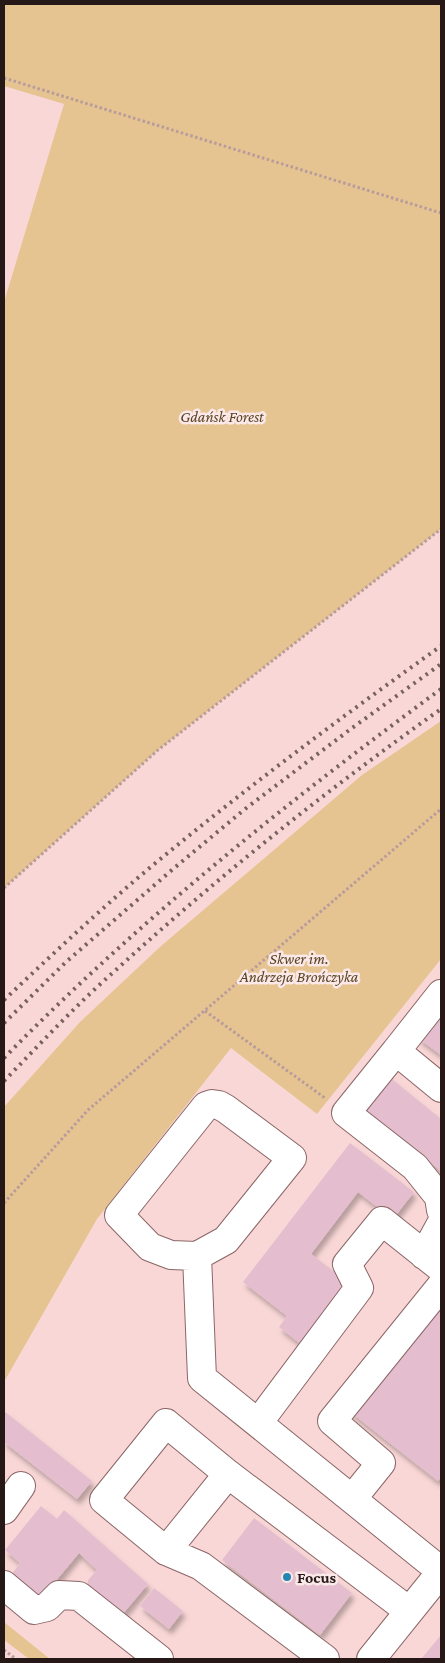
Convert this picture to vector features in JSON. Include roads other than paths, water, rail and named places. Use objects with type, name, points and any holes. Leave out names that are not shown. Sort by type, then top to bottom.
[{"type":"street","points":[[441,994],[346,1113],[415,1168],[439,1197],[441,1210]]},
{"type":"street","points":[[396,1051],[441,1088]]},
{"type":"street","points":[[219,1105],[292,1158],[226,1240],[197,1256],[171,1256],[150,1247],[119,1215],[206,1106],[219,1105]]},
{"type":"street","points":[[258,1423],[360,1288],[348,1264],[382,1221],[433,1262],[441,1224]]},
{"type":"street","points":[[197,1256],[202,1378],[441,1572],[371,1659]]},
{"type":"street","points":[[352,1499],[381,1463],[332,1421],[441,1286]]},
{"type":"street","points":[[326,1659],[201,1566],[166,1551],[104,1500],[166,1423],[228,1474],[409,1611]]},
{"type":"street","points":[[166,1551],[228,1474]]},
{"type":"street","points":[[4,1510],[21,1486]]},
{"type":"street","points":[[4,1586],[34,1610],[47,1607],[59,1595],[79,1596],[159,1659]]},
{"type":"railway","points":[[4,1000],[102,909],[198,828],[301,748],[441,646]]},
{"type":"railway","points":[[4,1023],[66,962],[245,809],[441,664]]},
{"type":"railway","points":[[4,1058],[107,958],[215,864],[270,819],[441,689]]},
{"type":"railway","points":[[4,1081],[88,996],[195,900],[357,770],[441,709]]},
{"type":"place","name":"Focus","points":[[287,1577]]},
{"type":"park label","name":"Gdańsk Forest","points":[[222,416]]},
{"type":"park label","name":"Skwer im. Andrzeja Brończyka","points":[[299,967]]}]
